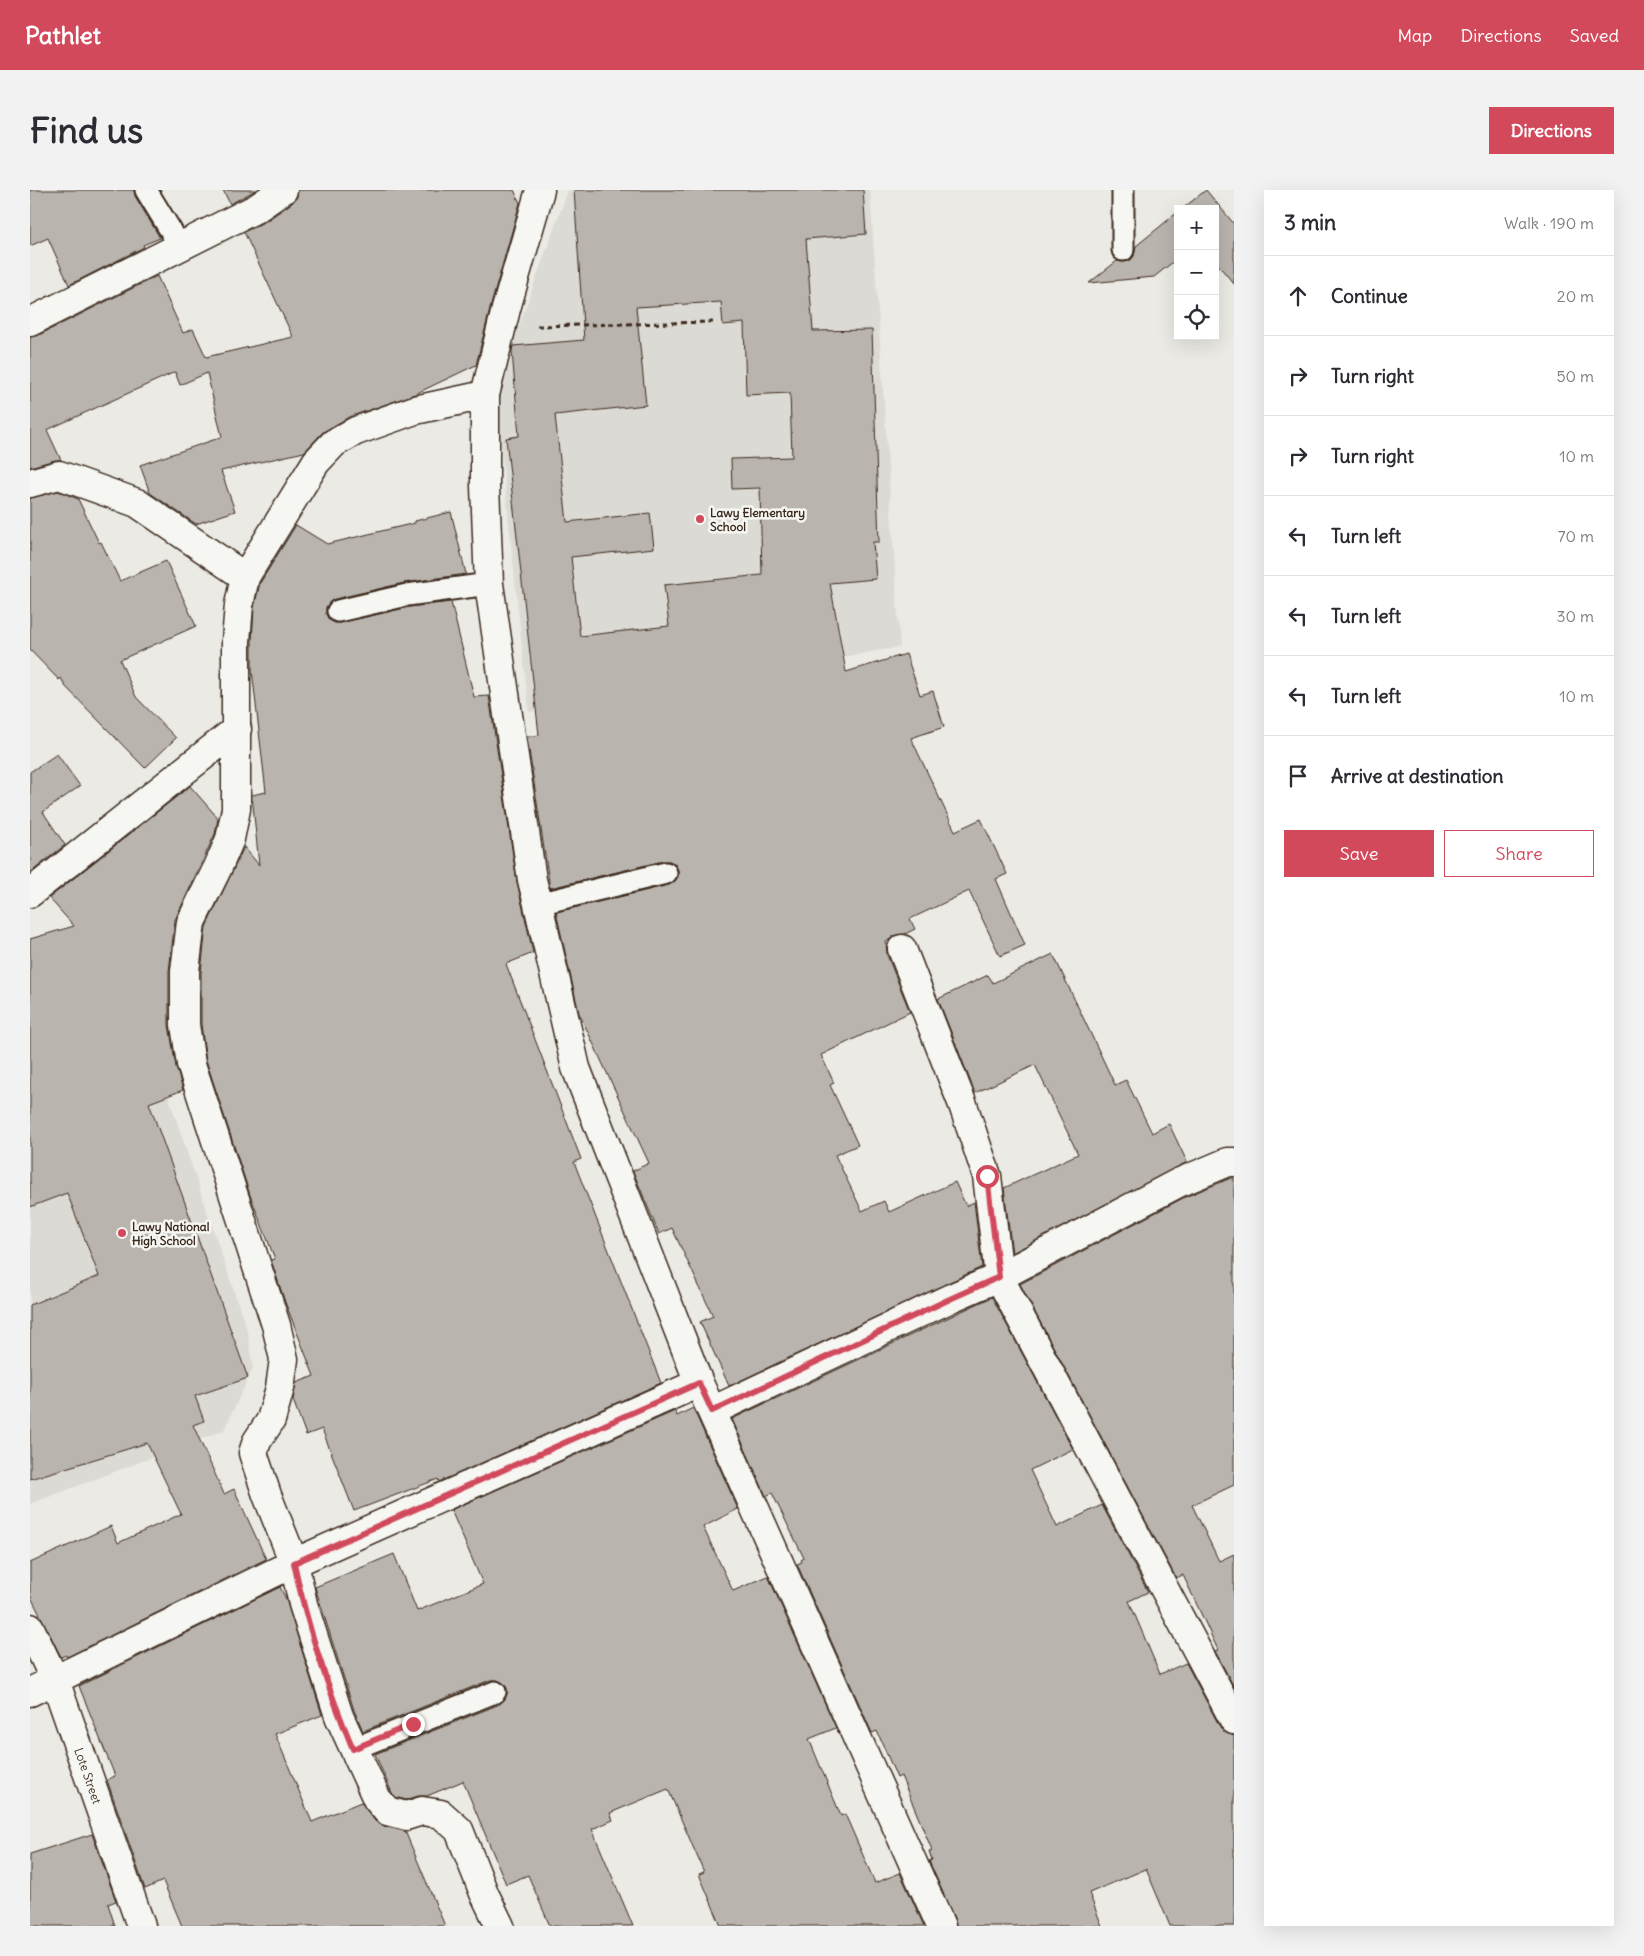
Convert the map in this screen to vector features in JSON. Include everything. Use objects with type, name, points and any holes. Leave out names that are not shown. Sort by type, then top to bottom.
[{"type":"street","points":[[30,322],[257,208],[283,190]]},
{"type":"street","points":[[540,190],[506,309],[485,394],[485,486],[489,584],[532,880],[576,1068],[699,1383],[940,1926]]},
{"type":"street","points":[[485,394],[415,410],[356,431],[334,443],[316,462],[244,577],[236,641],[236,809],[230,839],[191,922],[185,972],[185,1025],[191,1064],[276,1325],[284,1359],[280,1388],[271,1420],[257,1442],[254,1453],[265,1489],[294,1563],[302,1604],[340,1716],[353,1749],[377,1799],[387,1811],[406,1816],[422,1811],[441,1814],[458,1830],[500,1926]]},
{"type":"street","points":[[30,483],[59,475],[137,503],[244,577]]},
{"type":"street","points":[[30,893],[237,729]]},
{"type":"street","points":[[902,949],[963,1105],[987,1176],[999,1277],[1234,1720]]},
{"type":"street","points":[[712,1411],[999,1277],[1178,1183],[1228,1162],[1234,1162]]},
{"type":"street","points":[[30,1692],[294,1563],[699,1383]]},
{"type":"street","name":"Lote Street","points":[[30,1628],[55,1680],[140,1926]]},
{"type":"lane","points":[[146,190],[180,246]]},
{"type":"lane","points":[[1123,190],[1123,250]]},
{"type":"lane","points":[[338,611],[407,595],[489,584]]},
{"type":"lane","points":[[538,904],[666,873]]},
{"type":"lane","points":[[353,1749],[495,1692]]},
{"type":"path","points":[[506,309],[534,326],[713,322]]},
{"type":"shaded area","name":"Lawy Elementary School","points":[[568,190],[870,190],[900,647],[529,712],[495,392]]},
{"type":"shaded area","name":"Lawy National High School","points":[[164,1083],[248,1333],[253,1368],[224,1430],[30,1504],[30,1134]]},
{"type":"building","points":[[30,190],[134,190],[135,196],[160,238],[143,245],[144,247],[69,285],[48,238],[30,246]]},
{"type":"building","points":[[223,190],[256,190],[230,204]]},
{"type":"building","points":[[298,190],[514,190],[520,203],[476,365],[415,394],[349,417],[323,432],[304,452],[221,471],[235,511],[196,524],[150,493],[140,465],[222,437],[207,373],[180,385],[175,372],[47,430],[61,460],[30,467],[30,337],[37,336],[157,276],[183,333],[193,329],[206,357],[293,337],[244,232],[266,221],[292,203],[297,197]]},
{"type":"building","points":[[574,190],[863,190],[866,234],[806,239],[813,331],[872,330],[879,542],[873,542],[876,579],[830,583],[846,672],[906,654],[920,695],[933,691],[944,727],[911,738],[955,831],[981,819],[1007,874],[996,879],[1025,945],[1000,956],[969,891],[910,919],[915,929],[905,934],[896,935],[886,942],[887,955],[910,1012],[821,1055],[834,1083],[830,1085],[858,1145],[835,1155],[862,1211],[884,1201],[889,1212],[955,1182],[966,1206],[974,1202],[982,1267],[729,1386],[700,1322],[713,1316],[672,1228],[659,1234],[633,1171],[649,1163],[579,1013],[556,912],[669,885],[678,877],[678,870],[675,864],[670,861],[663,861],[550,888],[527,737],[539,735],[506,438],[519,436],[512,351],[513,346],[584,340]],"holes":[[[721,302],[723,325],[744,323],[746,395],[790,393],[792,457],[731,459],[732,489],[760,488],[762,575],[664,585],[669,626],[580,636],[571,557],[654,548],[650,513],[567,522],[555,415],[646,405],[636,307]]]},
{"type":"building","points":[[1206,190],[1218,205],[1187,205]]},
{"type":"building","points":[[1219,206],[1234,224],[1234,284],[1219,266]]},
{"type":"building","points":[[1174,215],[1174,261],[1154,277],[1089,283],[1117,261],[1130,261],[1134,256],[1136,246]]},
{"type":"building","points":[[58,491],[78,499],[120,581],[166,561],[196,626],[120,660],[136,697],[176,738],[145,768],[65,686],[61,678],[59,680],[30,650],[30,498]]},
{"type":"building","points":[[451,512],[466,574],[404,583],[335,599],[326,607],[326,614],[329,620],[340,623],[409,607],[451,602],[474,697],[489,696],[517,882],[533,953],[506,964],[581,1159],[574,1162],[661,1383],[439,1482],[438,1479],[354,1511],[322,1429],[306,1435],[293,1400],[296,1383],[314,1376],[285,1302],[271,1260],[275,1259],[250,1195],[206,1060],[201,1024],[201,972],[206,927],[244,847],[259,865],[252,795],[266,792],[252,670],[252,642],[254,607],[260,583],[296,525],[327,544],[415,523],[415,521]]},
{"type":"building","points":[[57,754],[80,786],[43,812],[65,845],[30,873],[30,772]]},
{"type":"building","points":[[190,786],[218,818],[215,834],[175,920],[169,971],[169,1025],[176,1067],[183,1090],[149,1103],[248,1378],[195,1396],[204,1421],[193,1425],[224,1494],[234,1489],[266,1559],[67,1657],[66,1655],[61,1657],[30,1595],[30,1563],[111,1526],[118,1543],[181,1514],[147,1443],[30,1479],[30,1305],[99,1276],[67,1193],[30,1207],[30,939],[74,926],[49,898]]},
{"type":"building","points":[[1053,954],[1115,1085],[1126,1080],[1152,1133],[1169,1124],[1187,1162],[1012,1253],[1004,1188],[1078,1154],[1035,1065],[975,1093],[938,999],[988,975],[993,983]]},
{"type":"building","points":[[1234,1178],[1234,1485],[1192,1505],[1219,1561],[1234,1554],[1234,1687],[1215,1651],[1218,1650],[1183,1575],[1176,1578],[1020,1284],[1185,1197]]},
{"type":"building","points":[[992,1297],[1073,1449],[1030,1470],[1057,1527],[1102,1505],[1148,1592],[1129,1601],[1160,1674],[1186,1663],[1220,1727],[1226,1733],[1234,1736],[1234,1926],[1170,1926],[1146,1869],[1089,1893],[1102,1926],[956,1926],[929,1861],[932,1860],[929,1851],[932,1850],[901,1776],[897,1778],[877,1731],[872,1733],[797,1564],[802,1562],[801,1560],[804,1558],[772,1493],[766,1496],[732,1419]]},
{"type":"building","points":[[693,1408],[738,1509],[703,1527],[733,1591],[768,1576],[836,1728],[809,1739],[841,1816],[845,1814],[875,1883],[900,1873],[924,1926],[721,1926],[699,1874],[704,1872],[668,1789],[610,1813],[613,1820],[592,1829],[633,1926],[550,1926],[528,1875],[506,1884],[463,1781],[427,1796],[418,1796],[406,1800],[396,1797],[392,1793],[375,1754],[500,1704],[507,1694],[507,1688],[503,1683],[497,1680],[490,1680],[363,1731],[354,1710],[315,1587],[394,1554],[417,1611],[483,1584],[451,1510],[675,1411],[677,1416]]},
{"type":"building","points":[[280,1587],[286,1599],[322,1715],[275,1734],[312,1822],[361,1802],[375,1821],[383,1826],[405,1831],[445,1926],[182,1926],[163,1881],[145,1889],[107,1780],[115,1776],[79,1686]]},
{"type":"building","points":[[92,1834],[116,1901],[108,1904],[115,1926],[30,1926],[30,1854]]},
{"type":"place","name":"Lawy Elementary School","points":[[700,519]]},
{"type":"place","name":"Lawy National High School","points":[[122,1233]]},
{"type":"route","points":[[413,1724],[353,1749],[302,1604],[294,1563],[699,1383],[712,1411],[999,1277],[987,1176]]}]
